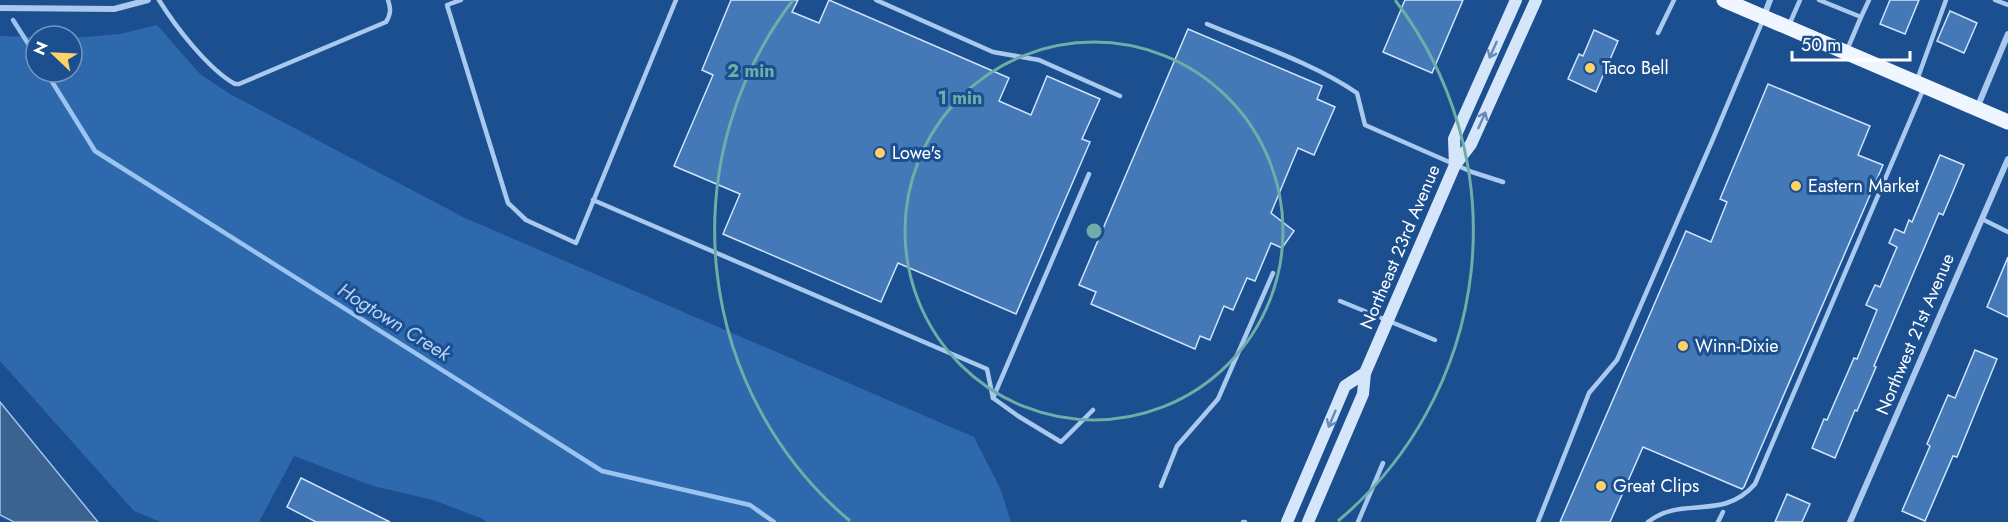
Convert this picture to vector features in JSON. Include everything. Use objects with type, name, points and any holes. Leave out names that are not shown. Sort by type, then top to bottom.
[{"type":"main road","points":[[1724,0],[2008,122]]},
{"type":"street","points":[[0,8],[114,9],[148,0]]},
{"type":"street","name":"Northeast 23rd Avenue","points":[[1308,522],[1363,394],[1365,374],[1455,165],[1454,139],[1516,0]]},
{"type":"street","points":[[1455,165],[1471,144],[1536,0]]},
{"type":"street","points":[[1764,17],[1770,0]]},
{"type":"street","points":[[1977,108],[2008,34]]},
{"type":"street","name":"Northwest 21st Avenue","points":[[1850,522],[2008,159]]},
{"type":"street","name":"Northeast 23rd Avenue","points":[[1287,522],[1345,386],[1365,374]]},
{"type":"lane","points":[[159,0],[169,16],[204,58],[230,81],[239,84],[386,21],[390,15],[388,0]]},
{"type":"lane","points":[[461,0],[447,5],[508,202],[526,220],[576,243],[676,0]]},
{"type":"lane","points":[[876,0],[993,52],[1039,60],[1120,96]]},
{"type":"lane","points":[[1658,33],[1674,0]]},
{"type":"lane","points":[[1788,27],[1800,0]]},
{"type":"lane","points":[[1819,0],[1862,17]]},
{"type":"lane","points":[[1846,52],[1869,0]]},
{"type":"lane","points":[[1648,522],[1664,514],[1723,512],[1747,497],[1755,484],[1920,84],[1946,0]]},
{"type":"lane","points":[[1995,0],[2008,5]]},
{"type":"lane","points":[[1538,522],[1589,393],[1617,360],[1764,17]]},
{"type":"lane","points":[[1207,24],[1300,63],[1345,85],[1357,93],[1365,125],[1455,165],[1503,182]]},
{"type":"lane","points":[[993,398],[1089,174]]},
{"type":"lane","points":[[593,200],[987,369],[993,398],[1061,442],[1093,410]]},
{"type":"lane","points":[[1982,219],[2008,232]]},
{"type":"lane","points":[[1161,486],[1177,446],[1218,399],[1273,273]]},
{"type":"lane","points":[[1340,301],[1435,340]]},
{"type":"lane","points":[[1358,522],[1383,464]]},
{"type":"lane","points":[[1718,522],[1723,512]]},
{"type":"shaded area","points":[[157,25],[200,74],[230,94],[465,218],[974,437],[1000,488],[1011,522],[486,522],[433,500],[373,486],[294,456],[259,522],[161,522],[134,511],[0,361],[0,36],[24,37],[24,84],[84,84],[84,37],[120,34]]},
{"type":"shaded area","points":[[0,402],[98,522],[14,522],[0,515]]},
{"type":"building","points":[[731,0],[798,0],[792,12],[819,23],[829,0],[1009,78],[999,101],[1031,115],[1047,76],[1100,99],[1082,139],[1090,142],[1016,314],[898,263],[881,302],[723,234],[740,194],[674,166],[713,75],[702,70]]},
{"type":"building","points":[[1405,0],[1463,0],[1432,73],[1383,52]]},
{"type":"building","points":[[1890,0],[1919,0],[1905,34],[1880,24]]},
{"type":"building","points":[[1950,11],[1977,23],[1964,53],[1937,41]]},
{"type":"building","points":[[1188,29],[1322,86],[1317,99],[1335,107],[1314,155],[1298,148],[1271,213],[1294,231],[1282,248],[1271,243],[1255,281],[1247,278],[1233,310],[1224,306],[1210,340],[1200,336],[1195,349],[1091,304],[1096,292],[1079,285]]},
{"type":"building","name":"Taco Bell","points":[[1594,30],[1618,41],[1596,92],[1568,79],[1579,54],[1583,56]]},
{"type":"building","points":[[1768,84],[1870,126],[1858,155],[1883,165],[1744,487],[1742,489],[1643,447],[1610,522],[1560,522],[1686,231],[1711,242],[1727,202],[1720,199]]},
{"type":"building","points":[[1940,155],[1964,165],[1943,215],[1939,213],[1874,366],[1876,367],[1835,458],[1812,448],[1854,358],[1857,359],[1877,310],[1866,305],[1875,285],[1880,287],[1897,247],[1889,243],[1895,229],[1904,233],[1909,220],[1912,222]]},
{"type":"building","points":[[2008,257],[2008,317],[1987,307]]},
{"type":"building","points":[[1975,350],[1997,359],[1957,457],[1953,456],[1925,521],[1902,511],[1930,446],[1927,444],[1948,395],[1955,398]]},
{"type":"building","points":[[301,478],[390,522],[316,522],[287,507]]},
{"type":"building","points":[[1787,494],[1810,504],[1802,522],[1775,522]]},
{"type":"waterway","name":"Hogtown Creek","points":[[13,20],[24,37]]},
{"type":"waterway","name":"Hogtown Creek","points":[[53,84],[95,151],[602,471],[750,505],[774,522]]},
{"type":"place","name":"Taco Bell","points":[[1590,68]]},
{"type":"place","name":"Lowe's","points":[[880,153]]},
{"type":"place","name":"Eastern Market","points":[[1796,186]]},
{"type":"place","name":"Winn-Dixie","points":[[1683,346]]},
{"type":"place","name":"Great Clips","points":[[1601,486]]}]
